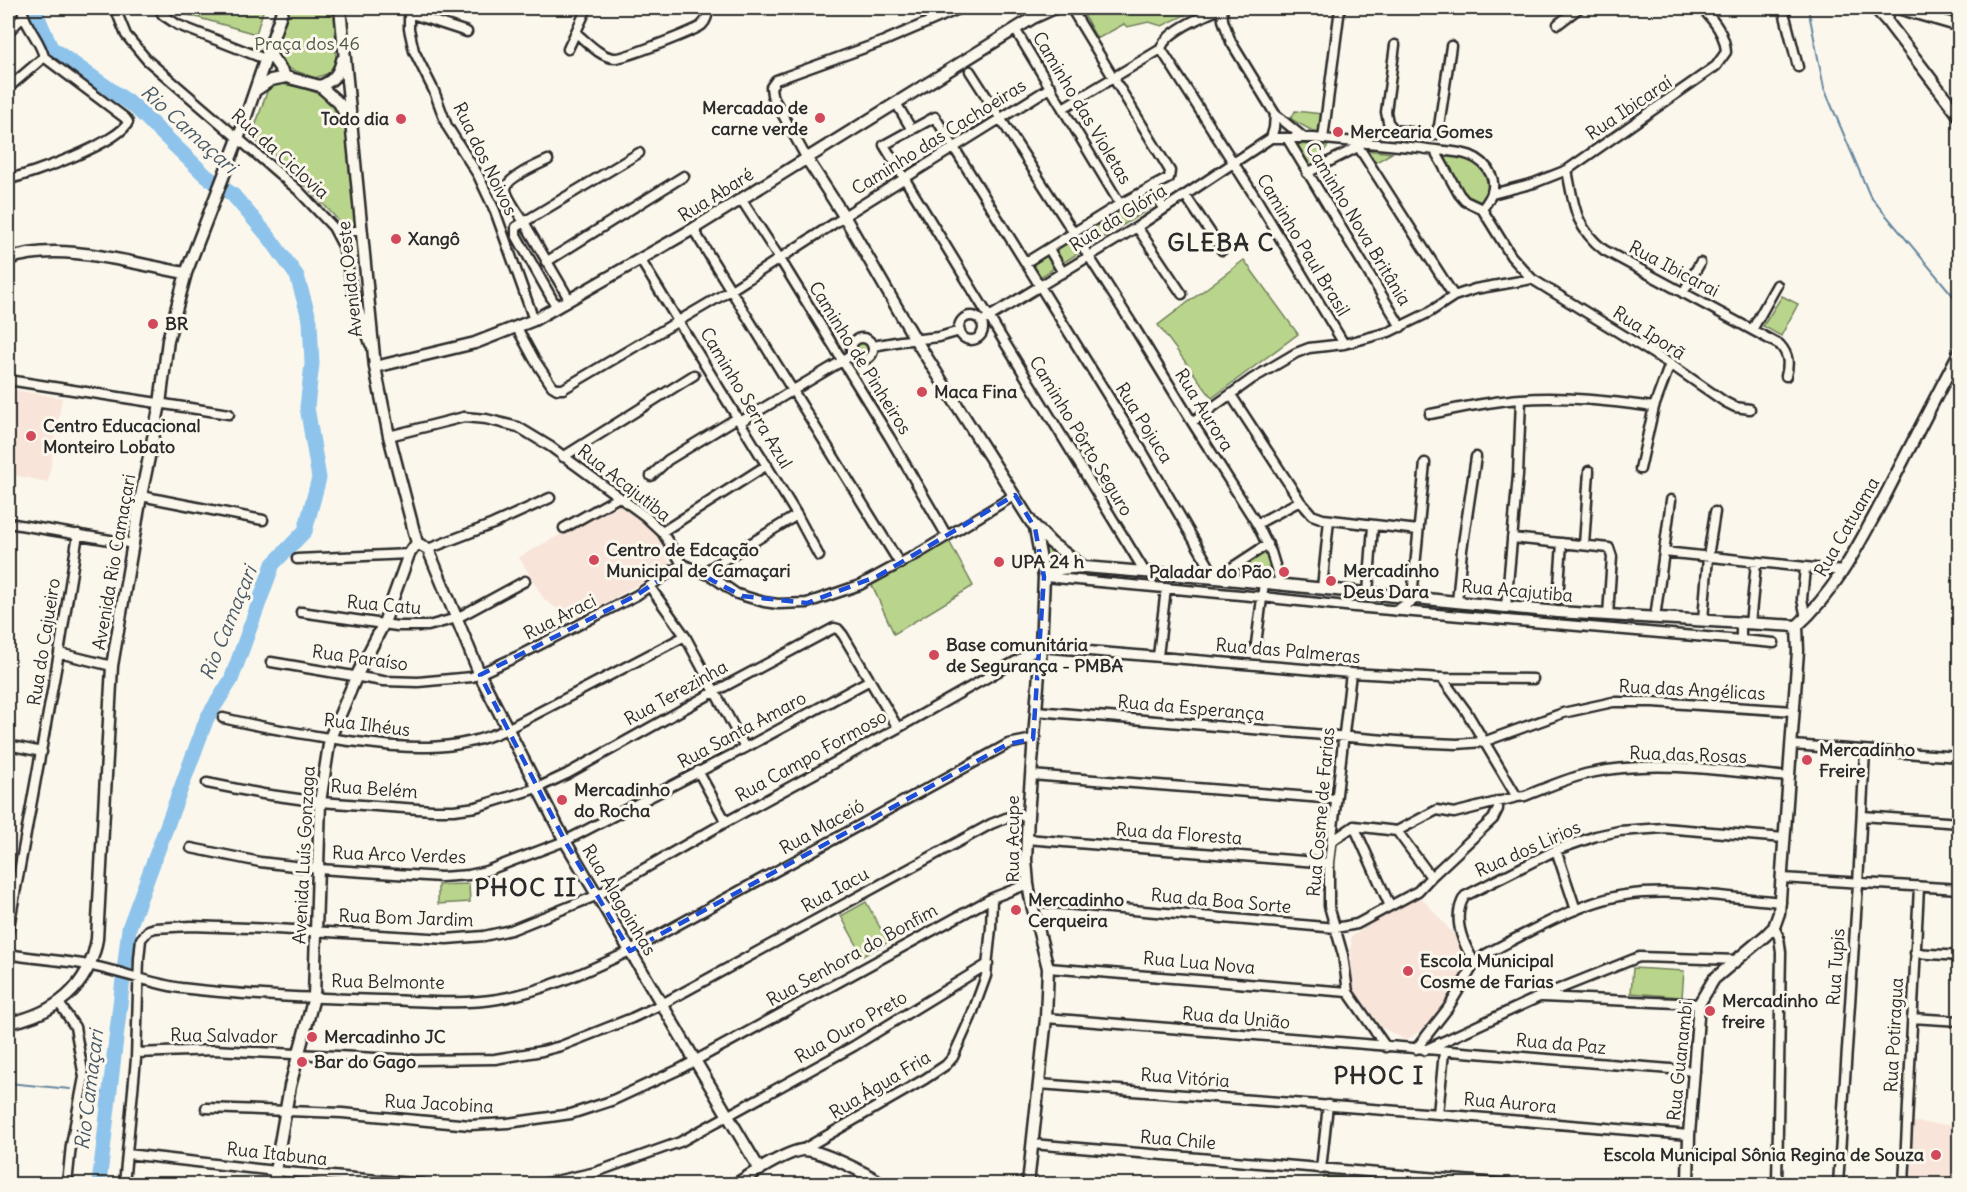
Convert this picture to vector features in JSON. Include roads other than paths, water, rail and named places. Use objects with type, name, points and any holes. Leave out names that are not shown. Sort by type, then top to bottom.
[{"type":"street","points":[[8,179],[29,174],[81,153],[126,128],[128,122],[44,57],[42,47],[23,17],[22,8]]},
{"type":"street","name":"Rua da Ciclovia","points":[[115,8],[126,35],[147,60],[298,190],[327,218],[343,246],[356,302],[374,361]]},
{"type":"street","points":[[159,8],[163,15],[178,25],[267,54],[272,57],[286,77]]},
{"type":"street","name":"Avenida Rio Camaçari","points":[[8,1023],[36,1015],[59,1003],[70,993],[90,965],[96,939],[112,666],[141,496],[160,404],[167,348],[186,273],[230,160],[283,8]]},
{"type":"street","name":"Avenida Oeste","points":[[340,8],[374,361],[389,436],[417,543]]},
{"type":"street","points":[[568,49],[587,8]]},
{"type":"street","points":[[576,33],[604,55],[619,58],[700,27],[706,18],[708,8]]},
{"type":"street","points":[[807,159],[772,95],[771,87],[776,80],[884,41],[962,8]]},
{"type":"street","name":"Rua Abaré","points":[[374,361],[446,351],[517,328],[534,320],[693,229],[1042,12],[1055,8]]},
{"type":"street","points":[[1025,263],[1120,204],[1169,178],[1170,171],[1071,8]]},
{"type":"street","points":[[1063,108],[1161,49],[1163,42],[1172,34],[1222,8],[1231,42],[1275,114],[1303,138]]},
{"type":"street","points":[[1323,139],[1340,8]]},
{"type":"street","points":[[1558,24],[1579,8]]},
{"type":"street","name":"Rua Ibicaraí","points":[[1492,194],[1534,183],[1567,170],[1721,62],[1726,52],[1723,35],[1713,19],[1702,8]]},
{"type":"street","points":[[1783,8],[1798,67]]},
{"type":"street","points":[[1875,8],[1959,117]]},
{"type":"street","points":[[1886,20],[1892,8]]},
{"type":"street","points":[[1898,8],[1959,26]]},
{"type":"street","name":"Rua dos Noivos","points":[[467,32],[409,10],[409,28],[414,51],[434,91],[447,126],[478,175],[495,211],[534,320]]},
{"type":"street","points":[[8,32],[23,17]]},
{"type":"street","name":"Caminho das Violetas","points":[[1015,29],[1120,204]]},
{"type":"street","points":[[1395,45],[1386,103],[1386,118],[1392,129],[1434,135],[1437,132],[1451,46]]},
{"type":"street","name":"Caminho Paul Brasil","points":[[1161,49],[1234,163],[1344,344]]},
{"type":"street","points":[[320,86],[338,73],[344,51]]},
{"type":"street","points":[[8,88],[44,57]]},
{"type":"street","name":"Rua Aurora","points":[[970,71],[1257,524],[1268,544],[1281,585]]},
{"type":"street","points":[[255,91],[271,80],[286,77],[320,86],[339,103],[352,129]]},
{"type":"street","name":"Caminho das Cachoeiras","points":[[517,328],[552,386],[563,389],[731,290],[844,216],[1051,87]]},
{"type":"street","points":[[896,103],[912,130]]},
{"type":"street","points":[[1275,114],[1271,138],[1323,139],[1357,145],[1454,151],[1475,157],[1491,175],[1493,187],[1492,194],[1482,209]]},
{"type":"street","name":"Rua Pojuca","points":[[912,130],[935,117],[1159,479],[1216,578]]},
{"type":"street","name":"Caminho Pôrto Seguro","points":[[912,130],[884,145],[985,320],[1145,572]]},
{"type":"street","points":[[1409,147],[1410,132]]},
{"type":"street","name":"Rua da Glória","points":[[985,320],[1137,227],[1271,138]]},
{"type":"street","name":"Caminho Nova Britânia","points":[[1287,138],[1401,327]]},
{"type":"street","points":[[1307,173],[1357,145]]},
{"type":"street","points":[[1357,145],[1454,296]]},
{"type":"street","name":"Rua Iporã","points":[[1435,151],[1463,198],[1482,209],[1512,256],[1532,279],[1670,364],[1725,402],[1735,407],[1750,409]]},
{"type":"street","points":[[556,306],[516,235],[516,227],[639,153]]},
{"type":"street","name":"Rua Acajutiba","points":[[807,159],[844,216],[915,339],[1035,528],[1059,550],[1084,567],[1322,588],[1563,613],[1746,623],[1801,622]]},
{"type":"street","points":[[548,160],[511,179],[506,191],[569,299]]},
{"type":"street","name":"Rua Ibicarai","points":[[1567,170],[1577,218],[1589,237],[1604,250],[1780,345],[1785,351],[1788,363],[1786,376]]},
{"type":"street","points":[[546,262],[684,176]]},
{"type":"street","points":[[1155,186],[1163,209]]},
{"type":"street","points":[[1185,195],[1222,250]]},
{"type":"street","name":"Caminho de Pinheiros","points":[[741,199],[843,362],[947,536]]},
{"type":"street","points":[[1137,227],[1182,294]]},
{"type":"street","points":[[693,229],[900,564]]},
{"type":"street","points":[[336,231],[362,231]]},
{"type":"street","points":[[1048,249],[1063,273]]},
{"type":"street","points":[[8,259],[18,255],[77,253],[186,273]]},
{"type":"street","name":"Caminho Serra Azul","points":[[640,259],[767,465],[819,556]]},
{"type":"street","points":[[1683,293],[1700,262]]},
{"type":"street","points":[[1192,422],[1271,366],[1296,353],[1309,348],[1344,344],[1401,327],[1428,314],[1454,296],[1475,289],[1532,279]]},
{"type":"street","points":[[1752,330],[1777,285]]},
{"type":"street","points":[[967,317],[985,320],[983,330],[975,339],[964,338],[960,331],[961,323],[967,317]]},
{"type":"street","points":[[873,346],[939,337],[960,331]]},
{"type":"street","points":[[859,337],[868,339],[873,346],[872,354],[864,360],[852,355],[850,347],[859,337]]},
{"type":"street","name":"Rua Catuama","points":[[1801,622],[1826,596],[1843,571],[1891,484],[1959,351]]},
{"type":"street","points":[[651,476],[668,460],[852,355]]},
{"type":"street","points":[[1640,469],[1654,407],[1670,364]]},
{"type":"street","points":[[563,456],[694,375]]},
{"type":"street","points":[[8,380],[229,414]]},
{"type":"street","points":[[1232,395],[1300,501],[1312,515],[1329,520],[1418,530]]},
{"type":"street","points":[[1430,414],[1521,399],[1612,401],[1654,407]]},
{"type":"street","points":[[1506,606],[1520,449],[1521,399]]},
{"type":"street","name":"Rua Acajutiba","points":[[389,436],[452,419],[478,417],[518,427],[551,447],[645,516],[662,532],[682,564]]},
{"type":"street","points":[[1457,602],[1476,457]]},
{"type":"street","points":[[1396,611],[1403,605],[1413,602],[1414,598],[1425,463]]},
{"type":"street","points":[[662,532],[767,465]]},
{"type":"street","points":[[1584,545],[1589,471]]},
{"type":"street","points":[[682,564],[704,572],[742,596],[764,602],[798,604],[849,590],[900,564],[1015,495]]},
{"type":"street","points":[[141,496],[263,520]]},
{"type":"street","points":[[564,528],[619,497]]},
{"type":"street","points":[[417,543],[428,549],[493,524],[550,498]]},
{"type":"street","points":[[1655,618],[1671,500]]},
{"type":"street","points":[[1257,524],[1300,501]]},
{"type":"street","points":[[1703,620],[1708,557],[1715,512]]},
{"type":"street","points":[[704,572],[797,515]]},
{"type":"street","points":[[1322,588],[1329,520]]},
{"type":"street","points":[[8,523],[134,544]]},
{"type":"street","points":[[1368,593],[1373,526]]},
{"type":"street","name":"Rua Acupe","points":[[1028,1185],[1046,1018],[1048,968],[1028,884],[1026,839],[1041,647],[1044,577],[1035,528]]},
{"type":"street","name":"Rua do Cajueiro","points":[[8,932],[42,752],[78,534]]},
{"type":"street","points":[[1512,538],[1609,548],[1612,557],[1608,615]]},
{"type":"street","name":"Avenida Luís Gonzaga","points":[[275,1185],[284,1112],[314,997],[320,802],[330,738],[357,675],[384,623],[409,554],[417,543]]},
{"type":"street","points":[[1558,599],[1562,543]]},
{"type":"street","points":[[1216,578],[1268,544]]},
{"type":"street","name":"Rua Alagoinhas","points":[[428,549],[480,675],[565,841],[760,1170]]},
{"type":"street","points":[[1664,552],[1843,571]]},
{"type":"street","points":[[297,559],[409,554]]},
{"type":"street","points":[[1742,640],[1756,563]]},
{"type":"street","name":"Rua Araci","points":[[480,675],[585,623],[650,587],[682,564]]},
{"type":"street","points":[[1044,577],[1060,569],[1084,567]]},
{"type":"street","points":[[1777,1185],[1781,952],[1779,937],[1774,927],[1781,902],[1804,568]]},
{"type":"street","points":[[1044,577],[1396,611],[1774,643]]},
{"type":"street","name":"Rua Catu","points":[[301,612],[420,627],[457,618],[525,581]]},
{"type":"street","points":[[1256,644],[1264,583]]},
{"type":"street","points":[[650,587],[685,636],[745,748]]},
{"type":"street","points":[[1158,656],[1166,588]]},
{"type":"street","points":[[1562,625],[1563,613]]},
{"type":"street","points":[[1589,627],[1590,615]]},
{"type":"street","name":"Rua Terezinha","points":[[537,788],[567,774],[832,628],[841,632],[870,680]]},
{"type":"street","name":"Rua Ilhéus","points":[[223,718],[330,738],[414,748],[454,745],[507,729],[685,636]]},
{"type":"street","name":"Rua das Palmeras","points":[[1041,647],[1351,673],[1442,678],[1533,679]]},
{"type":"street","name":"Rua Campo Formoso","points":[[598,896],[1041,647]]},
{"type":"street","points":[[59,653],[112,666]]},
{"type":"street","name":"Rua Paraíso","points":[[271,662],[382,681],[455,680],[480,675]]},
{"type":"street","name":"Rua Cosme de Farias","points":[[1351,673],[1329,863],[1329,906],[1343,955],[1348,992],[1386,1047]]},
{"type":"street","points":[[1442,678],[1466,711],[1518,797]]},
{"type":"street","points":[[870,680],[898,728]]},
{"type":"street","name":"Rua Santa Amaro","points":[[565,841],[870,680]]},
{"type":"street","name":"Rua das Angélicas","points":[[1343,737],[1434,744],[1483,742],[1563,713],[1613,702],[1653,702],[1793,711]]},
{"type":"street","name":"Rua da Esperança","points":[[1036,711],[1343,737]]},
{"type":"street","name":"Rua Maceió","points":[[630,951],[1008,744],[1033,739]]},
{"type":"street","points":[[8,745],[42,752]]},
{"type":"street","points":[[1792,745],[1959,756]]},
{"type":"street","name":"Rua Tupis","points":[[1838,1185],[1858,884],[1864,751]]},
{"type":"street","name":"Rua das Rosas","points":[[1397,831],[1437,810],[1454,813],[1518,797],[1572,777],[1624,768],[1699,768],[1789,777]]},
{"type":"street","points":[[698,771],[726,822]]},
{"type":"street","points":[[1031,775],[1336,799]]},
{"type":"street","name":"Rua Belém","points":[[207,783],[320,802],[454,810],[476,807],[537,788]]},
{"type":"street","name":"Rua da Boa Sorte","points":[[1031,901],[1336,927],[1357,924],[1418,891],[1493,819],[1498,809],[1498,801]]},
{"type":"street","name":"Rua Iacu","points":[[662,1004],[991,824],[1011,816],[1028,814]]},
{"type":"street","points":[[1862,816],[1959,823]]},
{"type":"street","points":[[1332,841],[1354,826],[1397,831],[1431,877]]},
{"type":"street","points":[[1354,826],[1390,906]]},
{"type":"street","name":"Rua dos Lirios","points":[[1475,963],[1467,950],[1459,925],[1460,906],[1465,896],[1556,850],[1609,833],[1651,828],[1784,838]]},
{"type":"street","name":"Rua da Floresta","points":[[1026,839],[1329,863]]},
{"type":"street","name":"Rua Arco Verdes","points":[[191,848],[260,862],[319,869],[441,877],[486,871],[565,841]]},
{"type":"street","points":[[1556,850],[1576,910]]},
{"type":"street","points":[[1782,878],[1959,889]]},
{"type":"street","name":"Rua Senhora do Bonfim","points":[[694,1060],[992,898],[1028,884]]},
{"type":"street","name":"Rua Potiragua","points":[[1904,1185],[1919,887]]},
{"type":"street","points":[[1420,1050],[1475,963],[1493,950],[1576,910],[1606,899],[1642,893],[1781,902]]},
{"type":"street","name":"Rua Bom Jardim","points":[[124,1185],[137,1053],[133,977],[141,939],[149,930],[191,926],[439,939],[484,936],[525,926],[598,896]]},
{"type":"street","name":"Rua Água Fria","points":[[802,1150],[892,1099],[946,1065],[953,1057],[982,992],[988,964],[992,898]]},
{"type":"street","name":"Rua Guanambi","points":[[1688,1185],[1689,1135],[1699,1004],[1714,979],[1774,927]]},
{"type":"street","name":"Rua Belmonte","points":[[133,977],[180,988],[314,997],[474,1001],[497,999],[537,990],[630,951]]},
{"type":"street","points":[[1915,953],[1959,956]]},
{"type":"street","points":[[8,954],[90,965],[133,977]]},
{"type":"street","points":[[1420,1050],[1539,997],[1639,957],[1738,960]]},
{"type":"street","name":"Rua Ouro Preto","points":[[728,1116],[854,1046],[988,964]]},
{"type":"street","name":"Rua Lua Nova","points":[[1048,968],[1348,992]]},
{"type":"street","points":[[1539,997],[1699,1004]]},
{"type":"street","points":[[59,1003],[75,1027],[84,1077],[71,1145],[67,1185]]},
{"type":"street","name":"Rua Salvador","points":[[137,1053],[214,1050],[447,1061],[517,1056],[568,1044],[662,1004]]},
{"type":"street","name":"Rua da União","points":[[1046,1018],[1420,1050]]},
{"type":"street","points":[[1912,1018],[1959,1021]]},
{"type":"street","name":"Rua da Paz","points":[[1420,1050],[1695,1071]]},
{"type":"street","points":[[1438,1114],[1444,1052]]},
{"type":"street","name":"Rua Jacobina","points":[[207,1108],[342,1113],[470,1125],[535,1120],[572,1114],[611,1101],[694,1060]]},
{"type":"street","name":"Rua Vitória","points":[[1039,1084],[1328,1105]]},
{"type":"street","points":[[1321,1169],[1328,1105]]},
{"type":"street","name":"Rua Aurora","points":[[1328,1105],[1689,1135]]},
{"type":"street","points":[[542,1185],[596,1172],[651,1153],[680,1142],[728,1116]]},
{"type":"street","name":"Rua Chile","points":[[1032,1144],[1510,1185]]},
{"type":"street","points":[[736,1185],[784,1157],[802,1150],[816,1153],[850,1167],[883,1185]]},
{"type":"street","name":"Rua Itabuna","points":[[127,1154],[424,1185]]},
{"type":"waterway","name":"Rio Camaçari","points":[[34,8],[51,48],[134,106],[206,176],[233,195],[269,237],[297,276],[310,321],[312,364],[307,407],[319,478],[305,531],[273,564],[231,680],[207,718],[129,928],[99,1184]]},
{"type":"waterway","points":[[1808,8],[1824,88],[1870,196],[1960,304]]},
{"type":"waterway","points":[[1960,445],[1956,459],[1960,476]]},
{"type":"waterway","points":[[8,1083],[70,1089]]},
{"type":"waterway","points":[[94,1093],[110,1093]]},
{"type":"place","name":"Mercadao de carne verde","points":[[820,118]]},
{"type":"place","name":"Todo dia","points":[[401,119]]},
{"type":"place","name":"Mercearia Gomes","points":[[1338,132]]},
{"type":"place","name":"Xangô","points":[[396,239]]},
{"type":"place","name":"BR","points":[[153,324]]},
{"type":"place","name":"Maca Fina","points":[[922,392]]},
{"type":"place","name":"Centro Educacional Monteiro Lobato","points":[[31,436]]},
{"type":"place","name":"Centro de Edcação Municipal de Camaçari","points":[[594,560]]},
{"type":"place","name":"UPA 24 h","points":[[999,562]]},
{"type":"place","name":"Paladar do Pão","points":[[1284,572]]},
{"type":"place","name":"Mercadinho Deus Dara","points":[[1331,581]]},
{"type":"place","name":"Base comunitária de Segurança - PMBA","points":[[934,655]]},
{"type":"place","name":"Mercadinho Freire","points":[[1807,760]]},
{"type":"place","name":"Mercadinho do Rocha","points":[[562,800]]},
{"type":"place","name":"Mercadinho Cerqueira","points":[[1016,910]]},
{"type":"place","name":"Escola Municipal Cosme de Farias","points":[[1408,971]]},
{"type":"place","name":"Mercadinho freire","points":[[1710,1011]]},
{"type":"place","name":"Mercadinho JC","points":[[312,1037]]},
{"type":"place","name":"Bar do Gago","points":[[302,1062]]},
{"type":"place","name":"Escola Municipal Sônia Regina de Souza","points":[[1936,1155]]},
{"type":"district","name":"GLEBA C","points":[[1221,243]]},
{"type":"district","name":"PHOC II","points":[[526,888]]},
{"type":"district","name":"PHOC I","points":[[1379,1076]]},
{"type":"park label","name":"Praça dos 46","points":[[307,44]]}]
